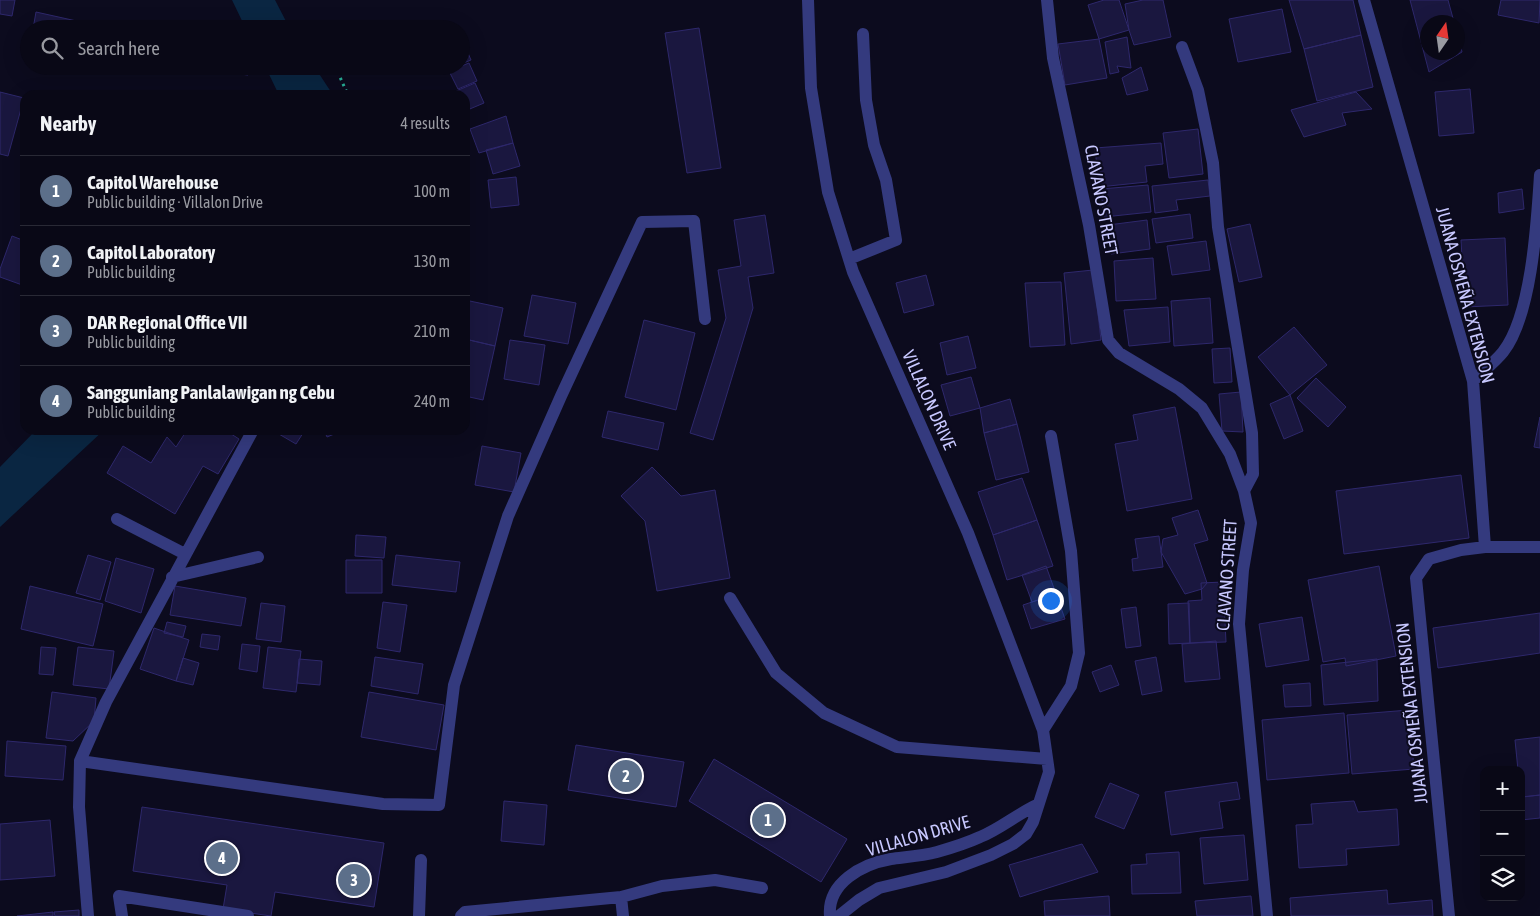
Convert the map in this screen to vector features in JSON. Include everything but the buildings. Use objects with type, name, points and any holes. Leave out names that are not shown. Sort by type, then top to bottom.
[{"type":"street","name":"VILLALON DRIVE","points":[[808,0],[811,88],[828,192],[849,259],[968,532],[1043,730],[1048,772],[1033,822],[1026,834],[1013,844],[991,856],[946,872],[880,888],[859,900],[839,916]]},
{"type":"street","name":"CLAVANO STREET","points":[[1047,0],[1053,58],[1089,225],[1108,340],[1119,353],[1179,390],[1202,408],[1230,454],[1244,490],[1252,523],[1243,570],[1238,624],[1267,916]]},
{"type":"street","name":"JUANA OSMEÑA EXTENSION","points":[[1364,0],[1473,381],[1485,547],[1461,550],[1429,559],[1416,578],[1449,916]]},
{"type":"street","points":[[849,259],[896,240],[886,180],[874,145],[866,100],[863,34]]},
{"type":"street","points":[[1182,47],[1198,90],[1213,163],[1218,227],[1252,433],[1254,474],[1244,490]]},
{"type":"street","points":[[1473,381],[1504,351],[1519,320],[1536,241],[1540,175]]},
{"type":"street","points":[[80,760],[383,804],[439,805],[454,685],[508,516],[561,396],[642,222],[694,221],[705,319]]},
{"type":"street","points":[[88,916],[79,807],[80,760],[106,702],[184,554],[250,435]]},
{"type":"street","points":[[1043,730],[1071,686],[1079,653],[1071,551],[1051,436]]},
{"type":"street","points":[[117,519],[184,554]]},
{"type":"street","points":[[1485,547],[1540,547]]},
{"type":"street","points":[[172,577],[258,557]]},
{"type":"street","points":[[730,598],[776,673],[824,713],[897,748],[1047,759]]},
{"type":"street","name":"VILLALON DRIVE","points":[[830,916],[829,904],[832,895],[850,876],[888,860],[936,853],[981,837],[1015,815],[1037,805]]},
{"type":"street","points":[[419,916],[421,860]]},
{"type":"street","points":[[461,916],[465,912],[621,897],[662,886],[715,880],[762,888]]},
{"type":"street","points":[[122,916],[119,896],[248,916]]},
{"type":"street","points":[[621,897],[623,916]]},
{"type":"path","points":[[339,75],[346,90]]},
{"type":"water","points":[[232,0],[275,0],[285,20],[242,20]]},
{"type":"water","points":[[269,75],[320,75],[330,90],[277,90]]},
{"type":"water","points":[[31,435],[99,435],[0,527],[0,467]]},
{"type":"place","name":"Capitol Laboratory","points":[[626,776]]},
{"type":"place","name":"Capitol Warehouse","points":[[768,820]]},
{"type":"place","name":"Sangguniang Panlalawigan ng Cebu","points":[[222,858]]},
{"type":"place","name":"DAR Regional Office VII","points":[[354,880]]}]
